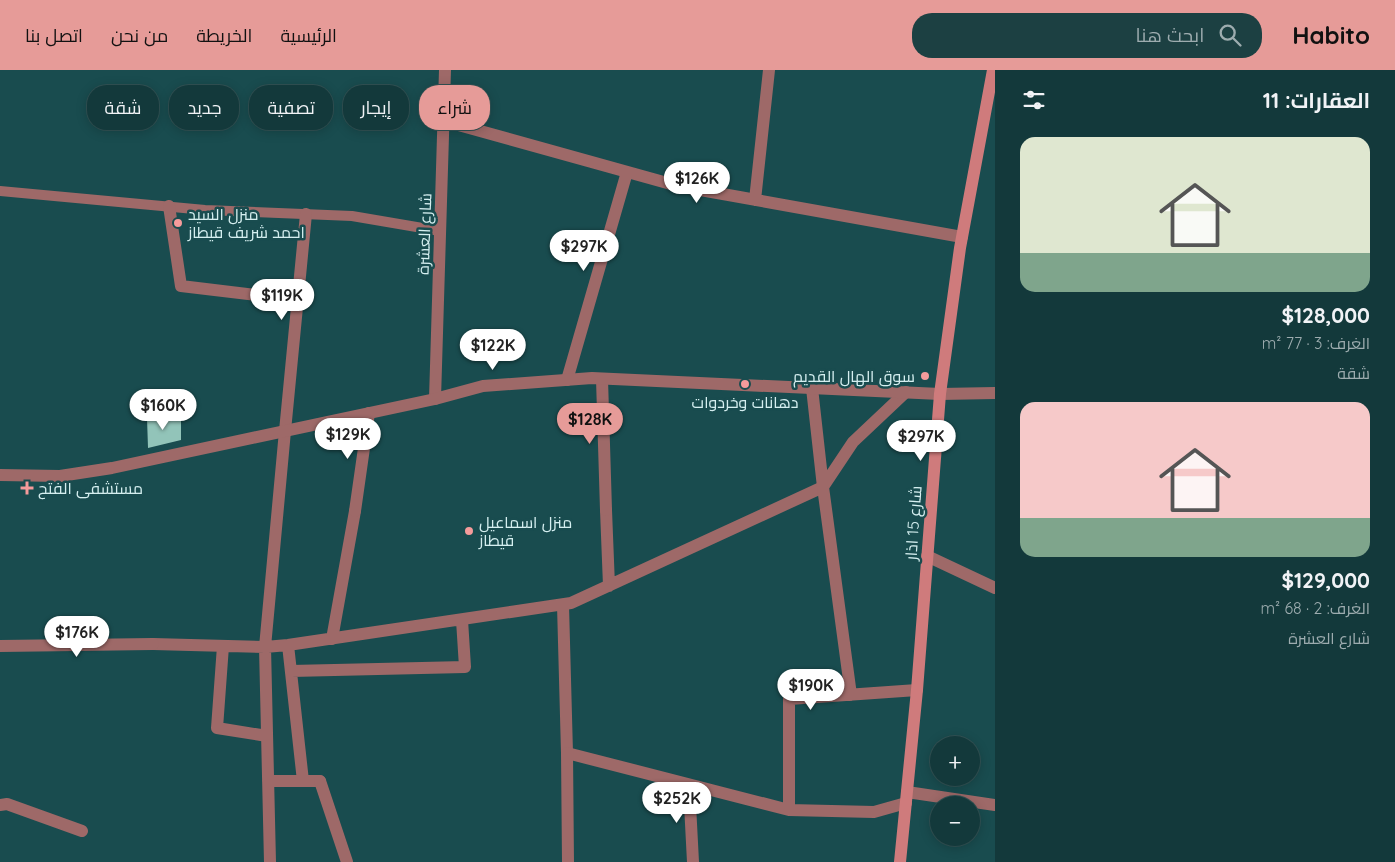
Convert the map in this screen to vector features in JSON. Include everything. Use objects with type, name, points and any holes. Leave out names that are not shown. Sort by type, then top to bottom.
[{"type":"main road","name":"شارع 15 اذار","points":[[900,862],[917,690],[940,394],[962,237],[993,70]]},
{"type":"street","name":"شارع العشرة","points":[[445,70],[445,85]]},
{"type":"street","points":[[755,200],[769,70]]},
{"type":"street","name":"شارع العشرة","points":[[435,399],[444,130]]},
{"type":"street","points":[[476,130],[678,186],[962,237]]},
{"type":"street","points":[[567,380],[627,172]]},
{"type":"street","points":[[169,206],[181,286],[298,300]]},
{"type":"street","points":[[270,862],[265,647],[306,214]]},
{"type":"street","points":[[602,379],[608,586]]},
{"type":"street","points":[[0,475],[60,476],[112,468],[435,399],[483,386],[602,379],[940,394],[995,394]]},
{"type":"street","points":[[812,388],[823,487],[851,695]]},
{"type":"street","points":[[0,646],[153,644],[265,647],[332,639],[571,603],[823,487],[853,442],[906,392]]},
{"type":"street","points":[[332,639],[355,511],[369,413]]},
{"type":"street","points":[[927,556],[995,588]]},
{"type":"street","points":[[563,605],[568,862]]},
{"type":"street","points":[[291,671],[465,667],[462,620]]},
{"type":"street","points":[[288,645],[303,781]]},
{"type":"street","points":[[223,646],[217,728],[267,736]]},
{"type":"street","points":[[789,810],[788,699],[917,690]]},
{"type":"street","points":[[567,753],[789,810],[874,812],[907,798],[995,805]]},
{"type":"street","points":[[268,781],[320,781],[348,862]]},
{"type":"street","points":[[689,785],[693,862]]},
{"type":"street","points":[[0,805],[7,804],[82,831]]},
{"type":"lane","points":[[0,191],[169,206],[352,216],[440,231]]},
{"type":"building","points":[[170,416],[172,420],[181,420],[181,440],[148,448],[147,418]]},
{"type":"place","name":"منزل السيد احمد شريف قيطاز","points":[[178,223]]},
{"type":"place","name":"سوق الهال القديم","points":[[925,376]]},
{"type":"place","name":"دهانات وخردوات","points":[[745,384]]},
{"type":"place","name":"مستشفى الفتح","points":[[27,488]]},
{"type":"place","name":"منزل اسماعيل قيطاز","points":[[469,531]]}]
